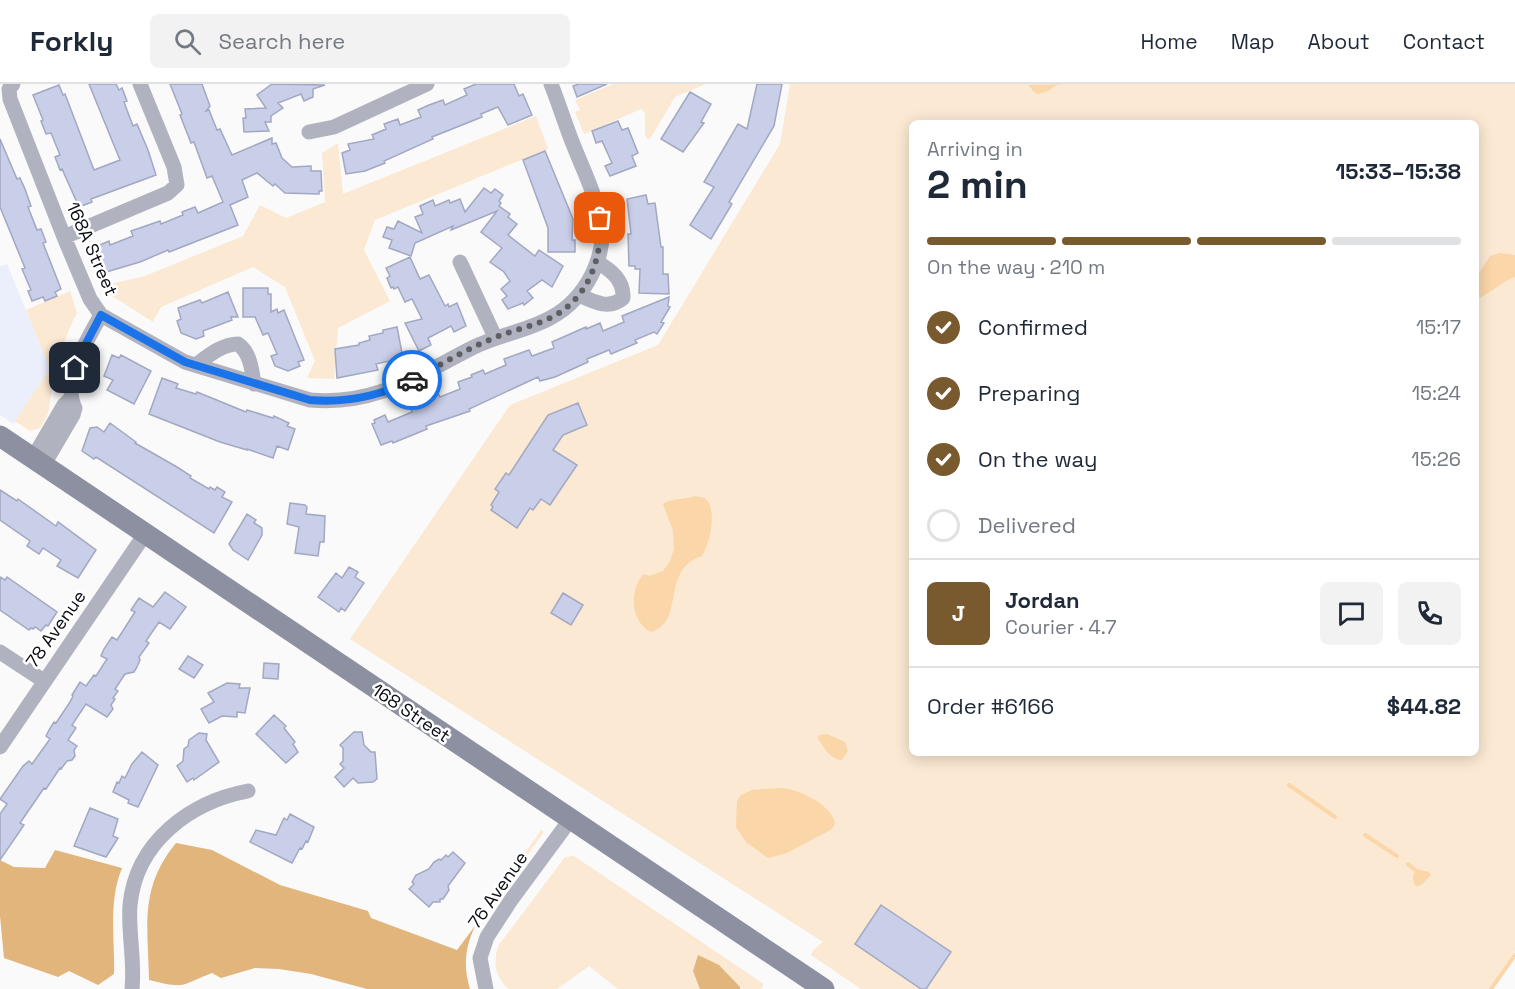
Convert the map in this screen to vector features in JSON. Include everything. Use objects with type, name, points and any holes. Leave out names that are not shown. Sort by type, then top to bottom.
[{"type":"main road","name":"168 Street","points":[[0,436],[824,989]]},
{"type":"street","points":[[64,237],[168,193],[177,185],[174,167],[140,84]]},
{"type":"street","points":[[309,132],[334,127],[404,89],[427,84]]},
{"type":"street","points":[[550,84],[600,218],[601,243],[597,262],[617,277],[623,291],[623,298],[617,303],[605,305],[579,295]]},
{"type":"street","name":"168A Street","points":[[11,86],[10,99],[64,237],[90,299],[101,315],[185,362],[255,384],[310,400],[330,401],[356,399],[392,390],[495,337],[551,318],[579,295],[597,262]]},
{"type":"street","points":[[460,262],[495,337]]},
{"type":"street","points":[[38,462],[64,405],[70,399],[78,359],[101,315]]},
{"type":"street","points":[[196,365],[212,353],[229,345],[238,344],[245,349],[255,384]]},
{"type":"street","name":"78 Avenue","points":[[0,747],[145,534]]},
{"type":"street","points":[[0,652],[44,681]]},
{"type":"street","points":[[132,989],[130,907],[133,890],[144,859],[162,835],[192,811],[225,795],[248,791]]},
{"type":"street","name":"76 Avenue","points":[[486,989],[480,958],[487,937],[511,900],[570,820]]},
{"type":"shaded area","points":[[613,84],[706,84],[675,97],[650,139],[647,139],[645,135],[645,113],[641,109],[584,134],[575,112],[580,110],[575,100]]},
{"type":"shaded area","points":[[790,84],[1515,84],[1515,951],[1489,989],[861,989],[811,955],[813,950],[823,942],[350,639],[510,405],[658,345],[780,144]]},
{"type":"shaded area","points":[[1066,84],[1056,85],[1038,94],[1029,85]]},
{"type":"shaded area","points":[[536,116],[548,149],[375,220],[364,250],[390,301],[338,328],[334,379],[307,378],[315,361],[285,287],[253,267],[161,307],[153,322],[109,294],[102,286],[145,276],[243,236],[260,205],[286,218],[325,202],[322,153],[338,143],[343,194]]},
{"type":"shaded area","points":[[1500,253],[1515,255],[1515,277],[1479,298],[1479,273],[1490,256]]},
{"type":"shaded area","points":[[7,264],[50,369],[14,424],[0,415],[0,266]]},
{"type":"shaded area","points":[[70,291],[77,313],[62,350],[46,417],[40,428],[30,431],[15,421],[50,369],[26,310]]},
{"type":"shaded area","points":[[695,496],[705,498],[711,510],[708,543],[702,556],[689,563],[681,572],[668,618],[662,626],[651,632],[639,621],[634,596],[639,580],[644,574],[649,576],[663,571],[674,549],[673,531],[663,504]]},
{"type":"shaded area","points":[[827,734],[845,742],[848,751],[842,760],[831,755],[818,738],[819,735]]},
{"type":"shaded area","points":[[779,788],[812,798],[827,810],[835,823],[832,829],[787,853],[768,858],[746,842],[736,827],[737,801],[741,795],[752,790]]},
{"type":"shaded area","points":[[541,830],[544,832],[497,898],[495,896]]},
{"type":"shaded area","points":[[176,843],[212,850],[280,885],[368,911],[371,918],[457,950],[475,926],[466,957],[466,973],[470,989],[367,989],[311,974],[255,968],[221,978],[212,973],[182,985],[149,980],[147,925],[151,892],[164,860]]},
{"type":"shaded area","points":[[55,850],[122,868],[114,907],[114,974],[98,985],[69,971],[58,977],[4,958],[0,916],[0,860],[14,867],[45,868]]},
{"type":"shaded area","points":[[574,856],[764,984],[761,989],[618,989],[589,966],[557,989],[509,989],[504,985],[496,969],[498,946],[565,857]]},
{"type":"shaded area","points":[[1417,869],[1429,872],[1431,875],[1417,886],[1414,884],[1413,876]]},
{"type":"shaded area","points":[[698,955],[719,965],[740,989],[700,989],[693,971]]},
{"type":"building","points":[[89,84],[116,84],[119,90],[122,88],[127,101],[124,102],[133,126],[137,124],[156,175],[91,199],[92,202],[79,207],[62,169],[60,170],[55,157],[60,155],[51,133],[46,134],[33,95],[59,85],[63,95],[65,94],[94,170],[120,160]]},
{"type":"building","points":[[170,84],[202,84],[210,106],[206,111],[209,110],[217,130],[220,129],[232,155],[272,138],[272,144],[276,143],[282,158],[292,167],[311,166],[311,171],[321,171],[322,191],[319,191],[319,194],[285,193],[257,173],[242,180],[248,197],[230,205],[238,225],[169,252],[168,250],[140,262],[106,272],[95,247],[109,241],[110,245],[133,236],[131,231],[160,221],[161,224],[195,207],[198,213],[223,202],[212,176],[207,178],[194,142],[191,143]]},
{"type":"building","points":[[272,84],[325,85],[313,89],[313,97],[304,101],[301,94],[278,103],[283,108],[271,116],[271,122],[265,122],[269,131],[244,132],[245,109],[266,108],[257,95]]},
{"type":"building","points":[[476,84],[514,84],[519,96],[523,94],[532,115],[508,125],[498,107],[481,114],[482,117],[432,137],[433,139],[384,161],[385,163],[365,171],[346,174],[342,153],[350,150],[348,144],[374,139],[372,135],[386,129],[384,124],[398,119],[400,125],[421,117],[418,110],[443,100],[445,105],[467,95],[464,89]]},
{"type":"building","points":[[607,84],[577,97],[573,86]]},
{"type":"building","points":[[757,84],[782,84],[774,126],[729,202],[732,204],[711,239],[690,225],[714,187],[704,182],[738,124],[747,129]]},
{"type":"building","points":[[690,92],[711,104],[701,122],[704,123],[683,152],[661,139]]},
{"type":"building","points":[[618,121],[622,130],[628,128],[638,153],[632,156],[636,166],[610,176],[605,166],[612,163],[602,141],[596,143],[592,131]]},
{"type":"building","points":[[0,139],[17,179],[20,178],[25,189],[31,206],[28,207],[37,230],[41,229],[46,242],[43,243],[61,289],[55,292],[57,296],[45,301],[43,297],[32,301],[28,291],[31,290],[22,269],[25,268],[0,207]]},
{"type":"building","points":[[545,151],[573,219],[572,240],[575,240],[575,252],[548,252],[548,228],[523,160]]},
{"type":"building","points":[[484,188],[491,193],[495,189],[503,195],[499,206],[510,214],[508,217],[517,224],[508,235],[535,256],[539,250],[563,266],[552,287],[542,280],[527,291],[533,298],[524,305],[523,303],[508,309],[502,300],[507,296],[501,289],[510,281],[504,272],[490,262],[502,248],[481,232],[497,211],[451,230],[453,226],[415,243],[411,256],[389,248],[392,240],[383,237],[387,227],[394,229],[398,221],[422,233],[415,217],[423,214],[420,206],[433,200],[435,206],[449,200],[450,203],[460,199],[465,212]]},
{"type":"building","points":[[646,195],[648,204],[655,203],[661,247],[663,247],[663,274],[668,274],[669,294],[639,293],[640,269],[629,266],[628,234],[631,234],[627,199]]},
{"type":"building","points":[[410,257],[420,279],[429,275],[445,306],[448,304],[449,307],[457,303],[466,326],[454,332],[451,326],[428,338],[431,345],[419,351],[405,323],[422,319],[412,299],[405,302],[398,287],[391,288],[387,278],[390,276],[386,268]]},
{"type":"building","points":[[243,288],[268,288],[268,294],[271,294],[271,312],[277,309],[278,313],[284,310],[304,360],[298,362],[300,366],[288,371],[275,366],[271,356],[277,354],[268,333],[263,335],[255,317],[243,317]]},
{"type":"building","points":[[228,292],[238,317],[231,317],[232,320],[203,331],[204,336],[196,339],[181,333],[177,321],[181,319],[178,308],[200,300],[202,303]]},
{"type":"building","points":[[669,297],[668,306],[670,307],[657,334],[654,332],[635,340],[637,343],[611,354],[609,350],[587,359],[588,362],[555,377],[540,381],[538,377],[469,409],[470,411],[426,426],[427,429],[393,443],[392,441],[381,445],[372,424],[375,423],[374,420],[385,415],[388,422],[412,412],[409,405],[438,393],[440,397],[460,389],[458,382],[483,370],[485,374],[506,365],[504,359],[529,350],[532,356],[554,348],[552,342],[600,323],[603,331],[624,322],[622,316]]},
{"type":"building","points":[[397,327],[403,358],[376,364],[378,370],[337,378],[335,349],[359,345],[359,343],[370,340],[369,336]]},
{"type":"building","points":[[112,355],[119,358],[121,355],[151,371],[134,404],[107,390],[113,380],[104,376]]},
{"type":"building","points":[[162,378],[178,384],[176,388],[196,394],[197,392],[246,412],[247,410],[273,418],[274,416],[289,423],[287,426],[295,429],[288,450],[277,446],[273,458],[220,442],[149,414]]},
{"type":"building","points":[[578,403],[587,425],[563,435],[553,450],[577,465],[550,505],[541,499],[533,510],[530,508],[517,528],[491,510],[493,507],[491,505],[499,492],[495,489],[506,473],[509,475],[548,415]]},
{"type":"building","points":[[110,423],[135,443],[177,467],[191,476],[190,478],[209,489],[210,487],[215,490],[217,487],[225,492],[222,497],[232,502],[214,533],[96,457],[94,459],[82,451],[90,428],[97,427],[104,432]]},
{"type":"building","points":[[0,490],[17,501],[18,499],[56,526],[58,522],[96,550],[78,578],[57,566],[61,560],[43,548],[39,554],[27,546],[30,541],[0,520]]},
{"type":"building","points":[[290,503],[305,505],[306,514],[325,516],[324,542],[320,542],[318,556],[295,553],[299,527],[287,524]]},
{"type":"building","points":[[247,514],[256,520],[254,523],[262,528],[262,535],[248,560],[233,550],[229,544]]},
{"type":"building","points":[[349,567],[358,572],[355,577],[364,583],[345,611],[341,608],[339,612],[318,597],[336,573],[342,578]]},
{"type":"building","points":[[0,577],[5,580],[7,577],[57,612],[48,626],[46,625],[41,631],[35,627],[29,630],[0,610]]},
{"type":"building","points":[[165,592],[186,607],[170,629],[159,622],[146,641],[149,643],[139,657],[140,660],[134,672],[125,674],[115,689],[118,691],[111,705],[113,709],[107,717],[86,704],[72,725],[76,728],[68,740],[77,746],[74,750],[75,756],[60,768],[46,789],[44,788],[20,823],[24,825],[0,860],[0,814],[7,804],[0,799],[23,766],[29,761],[32,764],[50,739],[46,736],[49,730],[70,702],[80,682],[86,686],[94,675],[96,676],[107,659],[101,656],[104,649],[112,637],[117,640],[135,612],[131,610],[139,598],[153,607]]},
{"type":"building","points":[[563,593],[583,605],[571,625],[551,613]]},
{"type":"building","points":[[188,656],[203,665],[194,678],[179,669]]},
{"type":"building","points":[[264,663],[279,664],[278,679],[263,678]]},
{"type":"building","points":[[227,683],[240,684],[239,688],[250,688],[245,713],[237,712],[237,717],[222,716],[209,723],[201,709],[214,702],[208,693]]},
{"type":"building","points":[[274,715],[286,726],[284,728],[295,742],[293,744],[298,752],[286,763],[256,734]]},
{"type":"building","points":[[354,732],[362,732],[364,745],[371,752],[375,752],[377,779],[373,782],[358,783],[353,778],[344,787],[335,777],[344,768],[340,764],[343,761],[343,748],[340,745]]},
{"type":"building","points":[[199,733],[207,734],[206,740],[219,762],[194,780],[193,778],[187,782],[177,766],[183,761],[184,749],[188,746],[189,740]]},
{"type":"building","points":[[142,752],[158,765],[138,807],[113,792],[117,782],[119,783],[122,776],[125,778],[132,764]]},
{"type":"building","points":[[90,808],[118,819],[113,836],[118,838],[106,857],[74,846]]},
{"type":"building","points":[[290,814],[314,827],[308,842],[306,841],[302,849],[300,848],[292,863],[250,842],[256,830],[276,835],[284,818],[287,820]]},
{"type":"building","points":[[453,852],[465,863],[448,886],[449,890],[443,899],[440,899],[440,902],[433,902],[429,907],[409,889],[414,884],[412,882],[416,875]]},
{"type":"building","points":[[881,905],[951,952],[926,989],[921,989],[855,944]]},
{"type":"waterway","points":[[1289,785],[1335,817]]},
{"type":"waterway","points":[[1365,835],[1397,856]]},
{"type":"waterway","points":[[1408,864],[1415,870]]},
{"type":"waterway","points":[[1491,989],[1515,955]]},
{"type":"way so far","points":[[412,380],[495,337],[538,324],[563,310],[583,289],[598,260],[600,218]]},
{"type":"route","points":[[75,368],[101,315],[185,362],[310,400],[356,399],[392,390],[412,380]]}]
